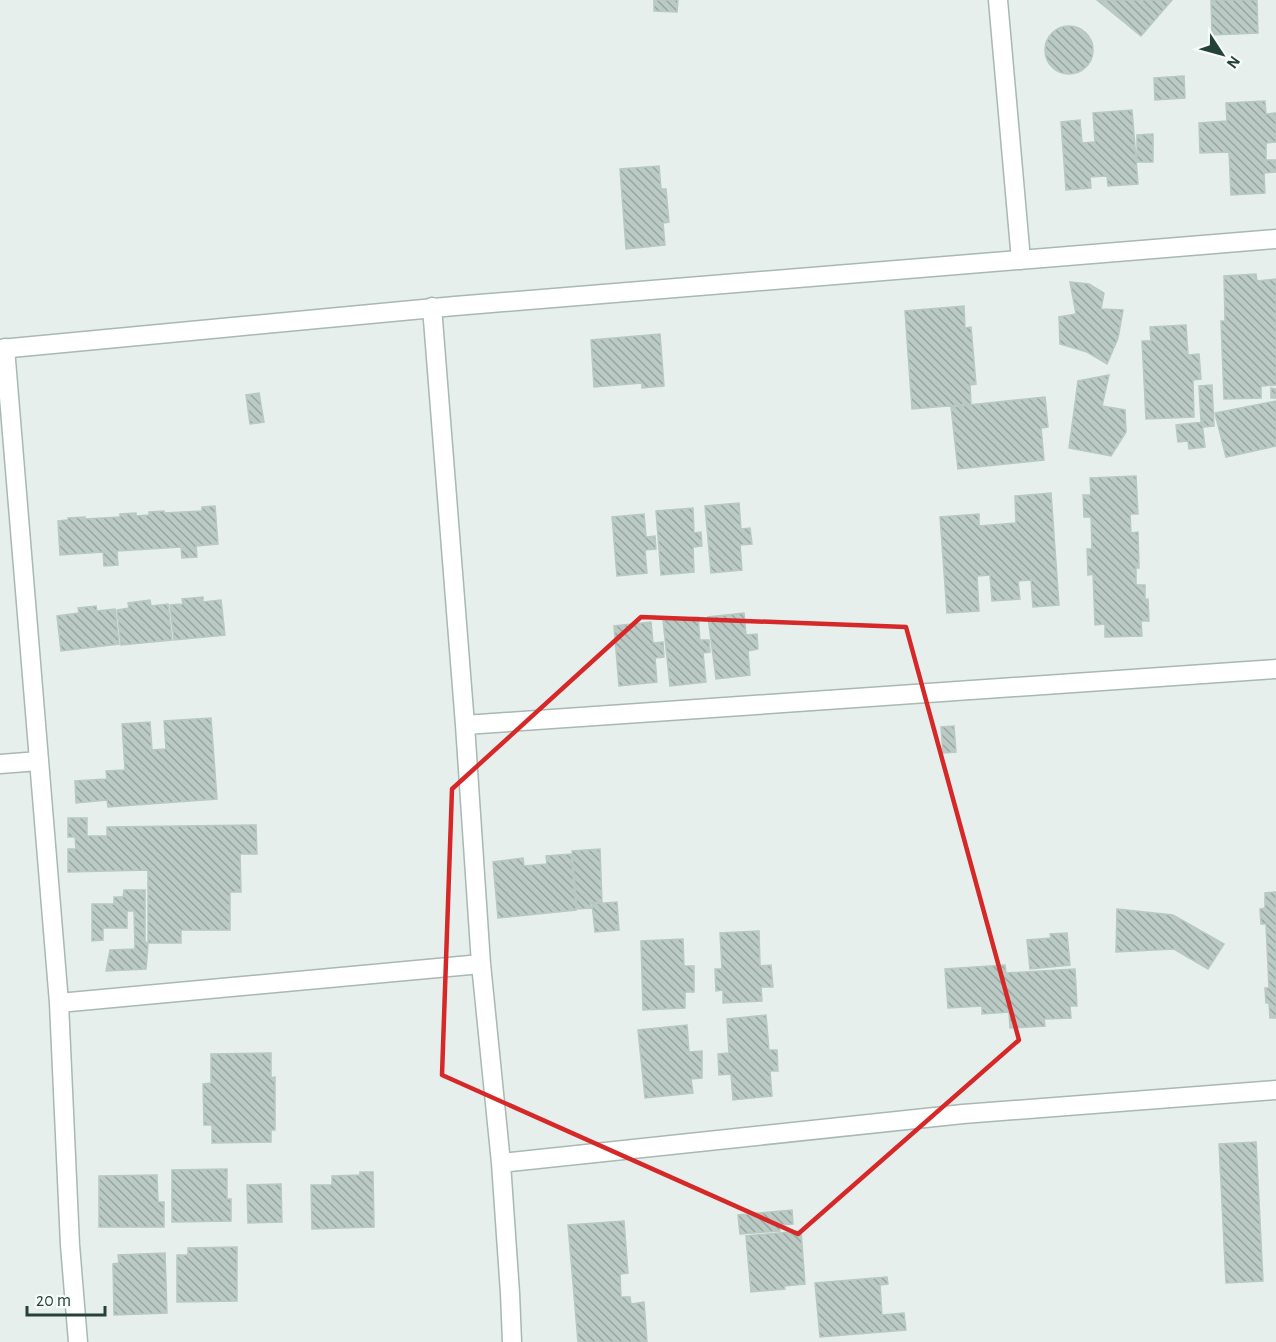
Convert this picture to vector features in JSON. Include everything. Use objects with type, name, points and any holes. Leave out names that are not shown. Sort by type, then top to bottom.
[{"type":"street","points":[[998,0],[1021,260]]},
{"type":"street","points":[[78,1342],[70,1245],[59,1003],[3,348],[702,284],[1276,239]]},
{"type":"street","points":[[432,308],[465,724],[481,964],[501,1163],[512,1342]]},
{"type":"street","points":[[465,724],[1276,669]]},
{"type":"street","points":[[0,764],[39,761]]},
{"type":"street","points":[[59,1003],[481,964]]},
{"type":"street","points":[[501,1163],[963,1114],[1276,1090]]},
{"type":"highlighted area","points":[[641,617],[906,627],[1019,1040],[798,1234],[442,1075],[452,789]]},
{"type":"building","points":[[654,0],[678,0],[677,12],[654,11]]},
{"type":"building","points":[[1097,0],[1172,0],[1141,36]]},
{"type":"building","points":[[1211,0],[1257,0],[1258,33],[1212,35]]},
{"type":"building","points":[[1069,26],[1086,33],[1093,50],[1086,67],[1069,74],[1052,67],[1045,50],[1052,33]]},
{"type":"building","points":[[1184,76],[1185,98],[1155,100],[1154,78]]},
{"type":"building","points":[[1265,101],[1266,114],[1276,113],[1276,142],[1266,143],[1266,160],[1276,160],[1276,172],[1264,173],[1265,193],[1231,195],[1229,152],[1200,153],[1199,123],[1227,121],[1226,103]]},
{"type":"building","points":[[1132,110],[1138,184],[1108,186],[1107,176],[1090,177],[1091,188],[1066,190],[1061,122],[1080,120],[1082,143],[1095,142],[1093,113]]},
{"type":"building","points":[[1153,134],[1153,162],[1137,162],[1137,135]]},
{"type":"building","points":[[659,166],[661,189],[666,189],[669,222],[663,223],[665,245],[626,249],[620,169]]},
{"type":"building","points":[[1256,274],[1257,281],[1276,279],[1276,385],[1261,386],[1261,398],[1224,399],[1221,321],[1225,321],[1224,276]]},
{"type":"building","points":[[1070,282],[1089,284],[1104,293],[1101,309],[1123,310],[1118,338],[1107,364],[1087,352],[1060,344],[1059,317],[1076,314]]},
{"type":"building","points":[[964,306],[965,328],[971,327],[976,384],[970,385],[971,404],[912,409],[905,311]]},
{"type":"building","points":[[1186,325],[1188,355],[1199,354],[1201,379],[1193,380],[1194,417],[1146,419],[1142,341],[1151,341],[1150,327]]},
{"type":"building","points":[[660,334],[664,386],[642,388],[642,383],[594,387],[591,340]]},
{"type":"building","points":[[1109,375],[1102,406],[1125,410],[1126,432],[1111,456],[1069,448],[1078,381]]},
{"type":"building","points":[[1212,385],[1214,426],[1204,427],[1203,420],[1201,421],[1199,386]]},
{"type":"building","points":[[1271,388],[1276,389],[1276,398],[1271,398]]},
{"type":"building","points":[[259,393],[264,422],[250,424],[246,395]]},
{"type":"building","points":[[1045,397],[1048,427],[1041,428],[1044,460],[958,469],[951,407]]},
{"type":"building","points":[[1276,401],[1276,446],[1226,457],[1215,413]]},
{"type":"building","points":[[1202,422],[1205,447],[1189,449],[1188,441],[1178,442],[1176,425]]},
{"type":"building","points":[[1136,476],[1138,514],[1130,514],[1131,533],[1138,532],[1139,568],[1136,568],[1136,585],[1145,585],[1149,621],[1141,621],[1142,636],[1105,637],[1105,624],[1095,625],[1093,574],[1088,575],[1087,549],[1092,549],[1091,517],[1084,517],[1083,495],[1091,495],[1090,478]]},
{"type":"building","points":[[1051,493],[1059,605],[1033,607],[1031,580],[1018,581],[1020,599],[992,601],[990,575],[977,576],[979,611],[947,613],[940,517],[979,514],[979,526],[1016,523],[1015,496]]},
{"type":"building","points":[[739,503],[741,529],[750,528],[752,544],[740,545],[742,570],[711,573],[705,506]]},
{"type":"building","points":[[215,506],[218,544],[196,546],[197,557],[182,558],[181,547],[117,551],[118,565],[104,566],[103,552],[60,555],[58,521],[68,520],[68,518],[120,517],[120,514],[136,513],[136,516],[149,515],[149,512],[202,511],[202,507]]},
{"type":"building","points":[[693,508],[694,533],[701,532],[702,546],[693,547],[694,572],[661,575],[656,511]]},
{"type":"building","points":[[644,514],[646,537],[655,536],[656,549],[645,550],[647,573],[617,576],[612,517]]},
{"type":"building","points":[[203,597],[203,602],[221,600],[225,635],[174,640],[170,605],[183,604],[182,599]]},
{"type":"building","points":[[150,600],[151,606],[168,604],[172,640],[121,645],[117,610],[129,608],[128,603]]},
{"type":"building","points":[[96,606],[97,611],[115,609],[119,644],[61,651],[57,616],[79,613],[78,608]]},
{"type":"building","points":[[744,613],[746,635],[757,634],[758,649],[748,651],[750,675],[716,679],[708,617]]},
{"type":"building","points":[[698,617],[700,640],[709,640],[710,652],[703,653],[706,682],[670,686],[663,620]]},
{"type":"building","points":[[651,622],[653,643],[663,642],[664,657],[655,658],[657,682],[619,686],[614,626]]},
{"type":"building","points":[[211,718],[217,799],[108,807],[107,800],[76,803],[75,781],[107,779],[106,771],[125,770],[122,724],[150,722],[152,750],[166,749],[164,721]]},
{"type":"building","points":[[954,726],[956,752],[943,753],[941,727]]},
{"type":"building","points":[[68,818],[87,818],[87,836],[107,836],[107,827],[256,825],[257,854],[240,854],[241,892],[230,892],[230,930],[181,930],[181,943],[148,943],[148,870],[68,872],[68,849],[76,849],[75,837],[68,837]]},
{"type":"building","points":[[600,849],[602,902],[590,903],[591,908],[577,909],[572,851]]},
{"type":"building","points":[[571,854],[576,910],[498,918],[493,862],[523,858],[524,866],[547,864],[546,856]]},
{"type":"building","points":[[124,890],[145,890],[145,941],[148,945],[146,969],[106,971],[110,950],[135,949],[134,911],[127,911],[127,928],[103,928],[103,940],[92,941],[92,904],[114,904],[114,897],[123,897]]},
{"type":"building","points":[[1276,892],[1276,1018],[1270,1018],[1265,988],[1269,988],[1266,924],[1261,924],[1260,909],[1265,908],[1265,893]]},
{"type":"building","points":[[617,902],[619,930],[595,932],[592,904]]},
{"type":"building","points":[[1117,909],[1173,915],[1224,944],[1208,969],[1174,949],[1116,952]]},
{"type":"building","points":[[759,931],[760,966],[771,965],[773,987],[761,987],[762,1001],[723,1003],[723,990],[716,991],[715,969],[722,969],[720,933]]},
{"type":"building","points":[[1067,933],[1070,965],[1030,969],[1027,940],[1051,938],[1050,934]]},
{"type":"building","points":[[683,939],[684,966],[694,966],[694,992],[685,992],[685,1008],[643,1010],[641,941]]},
{"type":"building","points":[[1005,965],[1006,973],[1075,969],[1077,1006],[1070,1006],[1071,1018],[1044,1019],[1045,1026],[1010,1028],[1009,1012],[982,1014],[982,1006],[948,1008],[945,969]]},
{"type":"building","points":[[766,1015],[769,1050],[777,1050],[778,1071],[770,1071],[772,1096],[733,1100],[731,1074],[719,1075],[718,1054],[729,1053],[727,1019]]},
{"type":"building","points":[[687,1025],[689,1052],[702,1051],[702,1078],[691,1079],[693,1093],[645,1098],[638,1030]]},
{"type":"building","points":[[271,1053],[271,1078],[275,1077],[275,1130],[271,1130],[271,1142],[212,1143],[212,1125],[204,1125],[203,1084],[211,1083],[211,1054]]},
{"type":"building","points":[[1256,1142],[1263,1281],[1226,1283],[1219,1144]]},
{"type":"building","points":[[227,1169],[227,1199],[231,1199],[231,1221],[172,1222],[172,1170]]},
{"type":"building","points":[[360,1172],[373,1172],[374,1227],[312,1229],[311,1185],[332,1185],[332,1176],[360,1175]]},
{"type":"building","points":[[157,1175],[158,1202],[164,1202],[164,1227],[99,1227],[99,1176]]},
{"type":"building","points":[[281,1184],[282,1222],[248,1223],[247,1185]]},
{"type":"building","points":[[792,1210],[793,1224],[779,1225],[780,1231],[740,1234],[738,1215]]},
{"type":"building","points":[[624,1221],[628,1273],[620,1274],[621,1297],[630,1297],[631,1304],[644,1302],[647,1342],[578,1342],[568,1225]]},
{"type":"building","points":[[801,1231],[805,1284],[784,1286],[785,1289],[751,1292],[746,1236]]},
{"type":"building","points":[[237,1247],[237,1301],[177,1302],[177,1255],[188,1255],[188,1248]]},
{"type":"building","points":[[165,1253],[167,1313],[114,1315],[113,1264],[119,1263],[118,1255]]},
{"type":"building","points":[[887,1277],[888,1284],[880,1285],[882,1315],[904,1313],[906,1330],[820,1337],[815,1283]]}]
